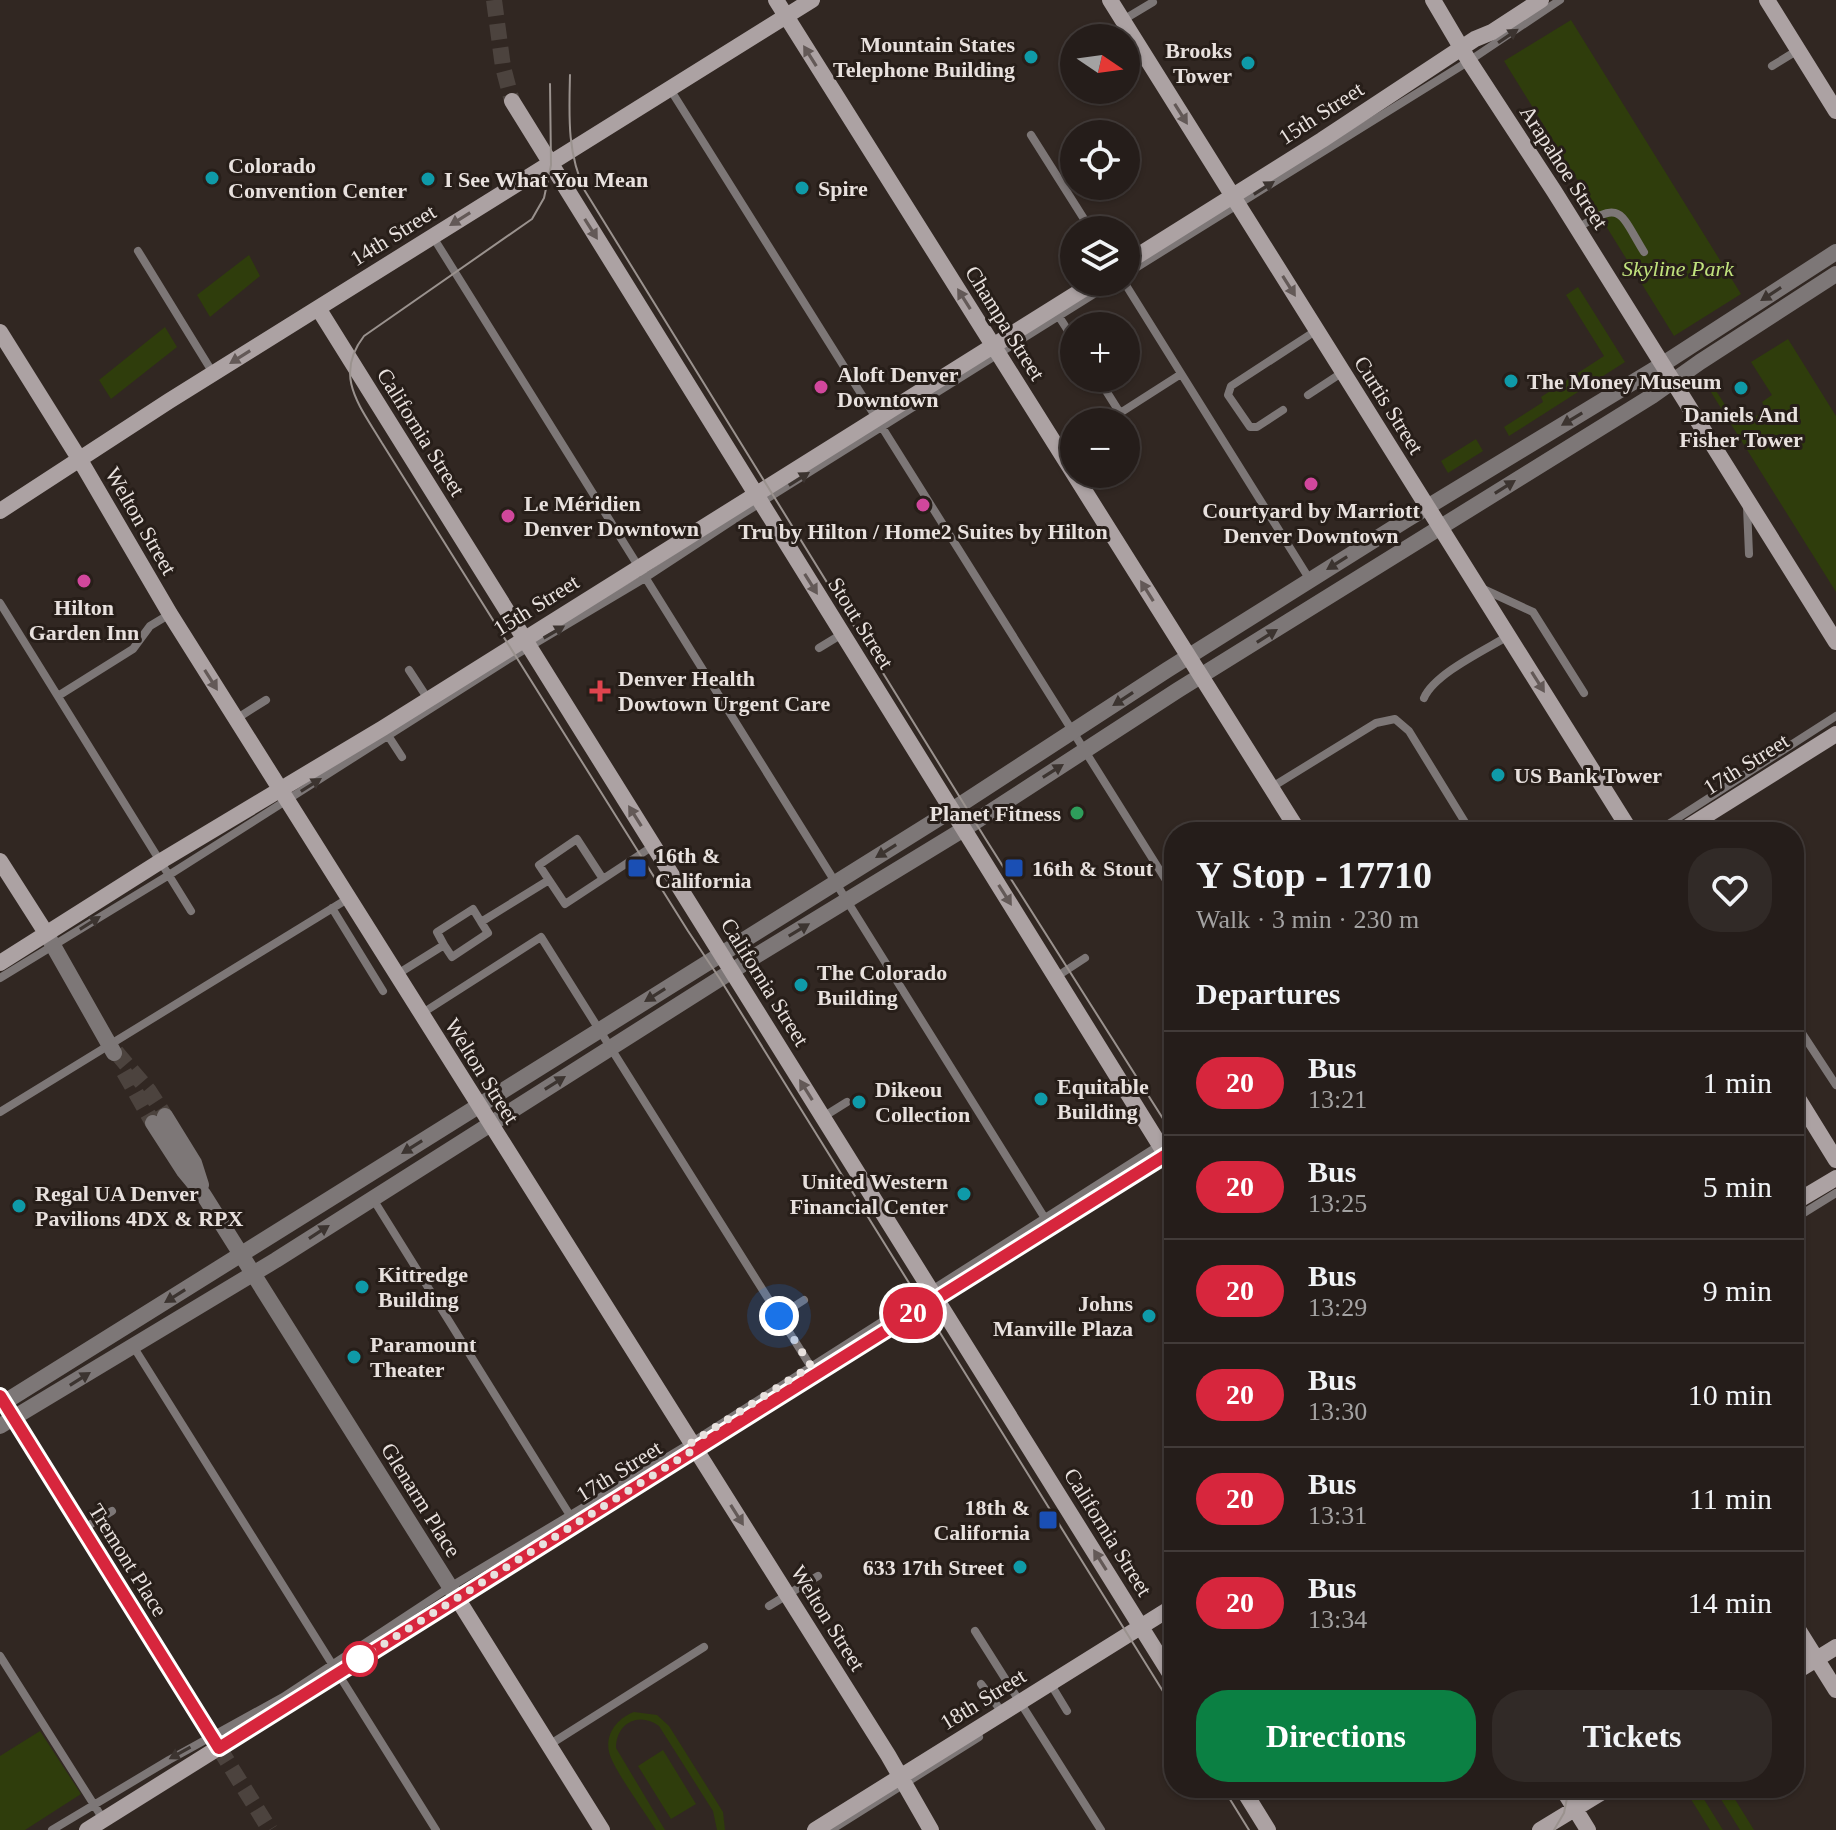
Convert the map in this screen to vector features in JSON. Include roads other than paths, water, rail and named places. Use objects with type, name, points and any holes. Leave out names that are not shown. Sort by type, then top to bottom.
[{"type":"main road","name":"Champa Street","points":[[776,0],[1293,822]]},
{"type":"main road","name":"14th Street","points":[[0,511],[214,373],[812,0]]},
{"type":"main road","name":"Arapahoe Street","points":[[1433,0],[1836,642]]},
{"type":"main road","name":"15th Street","points":[[1140,255],[1236,200],[1465,55],[1492,32],[1541,0]]},
{"type":"main road","points":[[1767,0],[1836,111]]},
{"type":"main road","name":"Curtis Street","points":[[1115,2],[1123,20],[1439,529],[1625,822]]},
{"type":"main road","name":"Stout Street","points":[[512,101],[1056,977],[1164,1142]]},
{"type":"main road","name":"15th Street","points":[[0,963],[49,940],[386,732],[428,699],[642,572],[1077,296]]},
{"type":"main road","name":"California Street","points":[[318,308],[1164,1664]]},
{"type":"main road","name":"Welton Street","points":[[0,332],[80,460],[170,614],[904,1780],[931,1830]]},
{"type":"main road","name":"17th Street","points":[[1696,822],[1836,734]]},
{"type":"main road","points":[[0,861],[49,940]]},
{"type":"main road","points":[[1804,1108],[1836,1160]]},
{"type":"main road","name":"17th Street","points":[[87,1830],[216,1742],[453,1593],[693,1446],[1047,1222],[1164,1154]]},
{"type":"main road","points":[[1804,1197],[1836,1178]]},
{"type":"main road","name":"Tremont Place","points":[[1,1401],[7,1422],[83,1529],[216,1742]]},
{"type":"main road","name":"Glenarm Place","points":[[453,1593],[602,1830]]},
{"type":"main road","name":"18th Street","points":[[815,1830],[904,1780],[1002,1712],[1022,1705],[1164,1613]]},
{"type":"main road","points":[[1804,1639],[1836,1690]]},
{"type":"main road","points":[[1804,1667],[1836,1647]]},
{"type":"main road","points":[[1248,1798],[1268,1830]]},
{"type":"main road","points":[[1568,1798],[1588,1830]]},
{"type":"main road","points":[[1540,1830],[1593,1798]]},
{"type":"street","points":[[1,1401],[242,1255],[952,810],[1427,507],[1663,364],[1836,252]]},
{"type":"street","points":[[7,1422],[253,1273],[964,829],[1673,381],[1836,274]]},
{"type":"street","points":[[49,940],[113,1050]]},
{"type":"street","name":"Glenarm Place","points":[[159,1119],[194,1163],[203,1194],[453,1593]]},
{"type":"lane","points":[[1465,55],[1560,0]]},
{"type":"lane","points":[[1123,20],[1153,2]]},
{"type":"lane","points":[[1772,66],[1798,50]]},
{"type":"lane","points":[[670,89],[1164,877]]},
{"type":"lane","points":[[1031,135],[1082,216]]},
{"type":"lane","points":[[1140,265],[1236,200]]},
{"type":"lane","points":[[1578,228],[1602,213],[1614,212],[1623,218],[1644,252]]},
{"type":"lane","points":[[432,237],[1047,1222]]},
{"type":"lane","points":[[138,251],[214,373]]},
{"type":"lane","points":[[1060,318],[1056,312],[1086,296]]},
{"type":"lane","points":[[1133,296],[1311,581]]},
{"type":"lane","points":[[1283,410],[1257,427],[1250,427],[1228,395],[1228,390],[1317,330]]},
{"type":"lane","points":[[1308,395],[1343,372]]},
{"type":"lane","points":[[1128,408],[1181,374]]},
{"type":"lane","points":[[1747,500],[1749,554]]},
{"type":"lane","points":[[1477,586],[1533,612],[1584,693]]},
{"type":"lane","points":[[0,603],[191,911]]},
{"type":"lane","points":[[58,696],[133,649],[150,626],[170,614]]},
{"type":"lane","points":[[819,648],[842,634]]},
{"type":"lane","points":[[1424,698],[1432,685],[1443,676],[1508,636]]},
{"type":"lane","points":[[402,757],[386,732],[526,642]]},
{"type":"lane","points":[[409,670],[428,699]]},
{"type":"lane","points":[[236,719],[266,700]]},
{"type":"lane","points":[[1672,822],[1836,716]]},
{"type":"lane","points":[[1271,788],[1376,723],[1395,719],[1409,731],[1465,822]]},
{"type":"lane","points":[[603,879],[577,839],[539,865],[565,904],[654,846]]},
{"type":"lane","points":[[481,922],[549,880]]},
{"type":"lane","points":[[0,1112],[113,1050],[349,898]]},
{"type":"lane","points":[[332,908],[383,991]]},
{"type":"lane","points":[[473,909],[481,922],[488,933],[452,957],[437,932],[473,909]]},
{"type":"lane","points":[[421,1014],[541,937],[813,1370]]},
{"type":"lane","points":[[0,978],[49,940]]},
{"type":"lane","points":[[396,975],[444,945]]},
{"type":"lane","points":[[1056,977],[1085,958]]},
{"type":"lane","points":[[1804,1036],[1836,1085]]},
{"type":"lane","points":[[823,1117],[847,1102]]},
{"type":"lane","points":[[1804,1213],[1836,1193]]},
{"type":"lane","points":[[372,1198],[572,1520]]},
{"type":"lane","points":[[779,1316],[804,1300]]},
{"type":"lane","points":[[133,1346],[436,1830]]},
{"type":"lane","points":[[83,1529],[112,1511]]},
{"type":"lane","points":[[769,1606],[818,1576]]},
{"type":"lane","points":[[1142,1628],[1164,1617]]},
{"type":"lane","points":[[975,1631],[1101,1830]]},
{"type":"lane","points":[[548,1745],[704,1647]]},
{"type":"lane","points":[[0,1656],[103,1820]]},
{"type":"lane","points":[[981,1684],[1002,1712]]},
{"type":"lane","points":[[1051,1686],[1067,1711]]},
{"type":"lane","points":[[831,1830],[1022,1705]]},
{"type":"lane","points":[[52,1830],[94,1804],[216,1742]]},
{"type":"tunnel","points":[[494,0],[503,67],[512,101]]},
{"type":"tunnel","points":[[116,1052],[149,1091],[165,1116]]},
{"type":"tunnel","points":[[124,1072],[153,1123]]},
{"type":"tunnel","points":[[219,1748],[270,1830]]},
{"type":"tram line","points":[[570,75],[572,148],[585,191],[985,838],[1164,1120]]},
{"type":"tram line","points":[[550,84],[551,165],[544,198],[532,219],[364,336],[351,364],[353,391],[382,443],[1164,1693]]},
{"type":"tram line","points":[[1229,1798],[1249,1830]]},
{"type":"tram line","points":[[1554,1830],[1564,1813],[1567,1798]]},
{"type":"place","name":"Mountain States Telephone Building","points":[[1031,57]]},
{"type":"place","name":"Brooks Tower","points":[[1248,63]]},
{"type":"place","name":"Colorado Convention Center","points":[[212,178]]},
{"type":"place","name":"I See What You Mean","points":[[428,179]]},
{"type":"place","name":"Spire","points":[[802,188]]},
{"type":"place","name":"The Money Museum","points":[[1511,381]]},
{"type":"place","name":"Aloft Denver Downtown","points":[[821,387]]},
{"type":"place","name":"Daniels And Fisher Tower","points":[[1741,388]]},
{"type":"place","name":"Courtyard by Marriott Denver Downtown","points":[[1311,484]]},
{"type":"place","name":"Tru by Hilton / Home2 Suites by Hilton","points":[[923,505]]},
{"type":"place","name":"Le Méridien Denver Downtown","points":[[508,516]]},
{"type":"place","name":"Hilton Garden Inn","points":[[84,581]]},
{"type":"place","name":"Denver Health Dowtown Urgent Care","points":[[600,691]]},
{"type":"place","name":"US Bank Tower","points":[[1498,775]]},
{"type":"place","name":"Planet Fitness","points":[[1077,813]]},
{"type":"place","name":"16th & California","points":[[637,868]]},
{"type":"place","name":"16th & Stout","points":[[1014,868]]},
{"type":"place","name":"The Colorado Building","points":[[801,985]]},
{"type":"place","name":"Equitable Building","points":[[1041,1099]]},
{"type":"place","name":"Dikeou Collection","points":[[859,1102]]},
{"type":"place","name":"United Western Financial Center","points":[[964,1194]]},
{"type":"place","name":"Regal UA Denver Pavilions 4DX & RPX","points":[[19,1206]]},
{"type":"place","name":"Kittredge Building","points":[[362,1287]]},
{"type":"place","name":"Johns Manville Plaza","points":[[1149,1316]]},
{"type":"place","name":"Paramount Theater","points":[[354,1357]]},
{"type":"place","name":"18th & California","points":[[1048,1520]]},
{"type":"place","name":"633 17th Street","points":[[1020,1567]]},
{"type":"park label","name":"Skyline Park","points":[[1678,268]]}]
